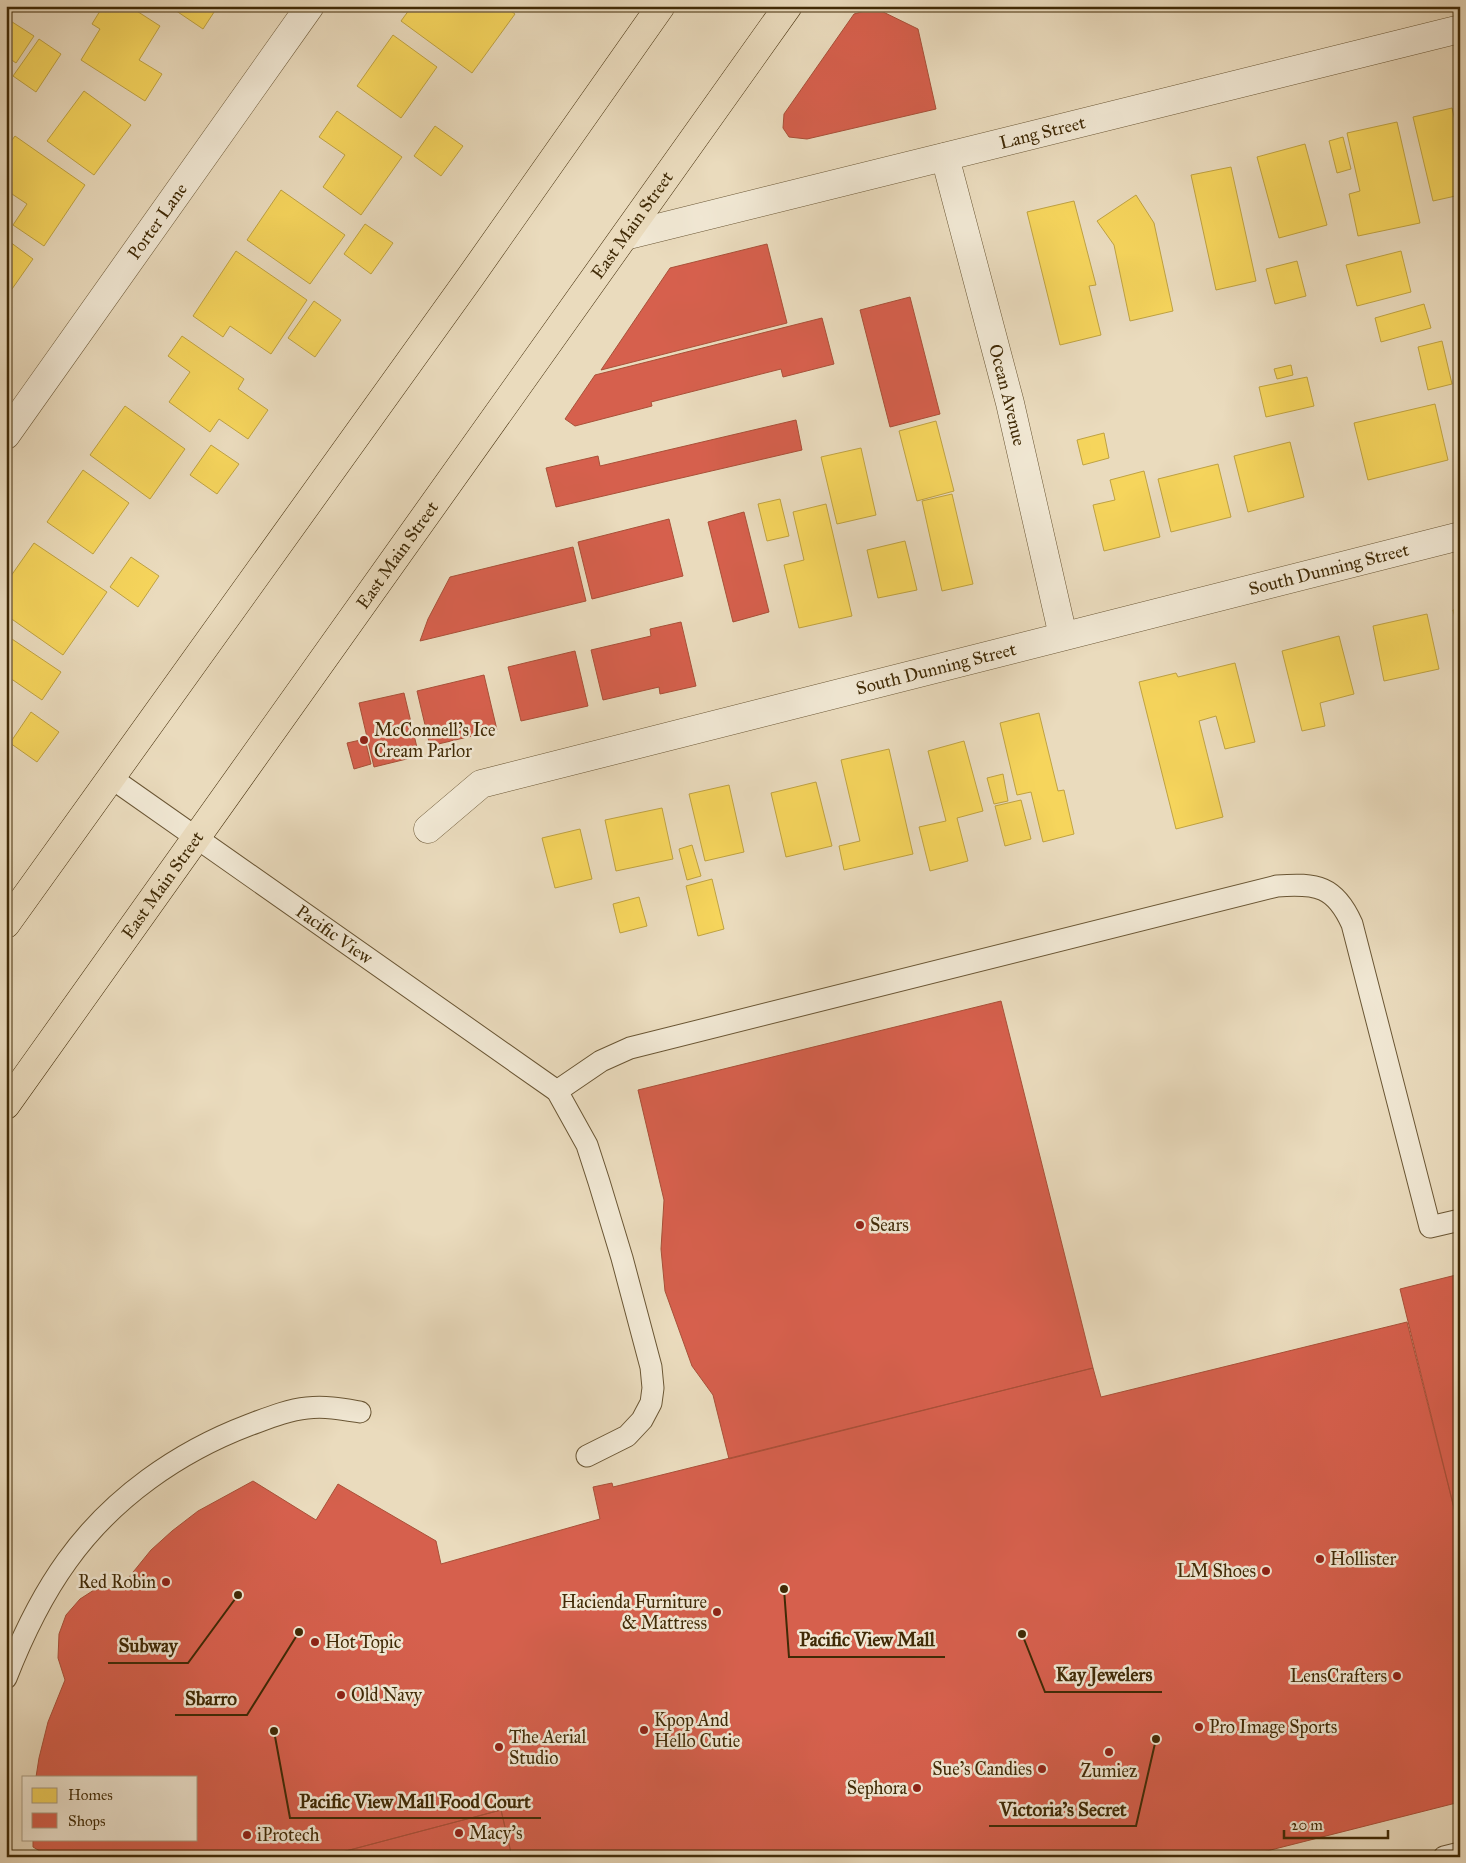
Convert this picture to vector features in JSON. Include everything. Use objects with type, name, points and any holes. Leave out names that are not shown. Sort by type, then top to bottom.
[{"type":"main road","points":[[6,924],[454,300],[661,6]]},
{"type":"main road","name":"East Main Street","points":[[6,1105],[788,6]]},
{"type":"street","name":"Porter Lane","points":[[6,435],[310,6]]},
{"type":"street","name":"Lang Street","points":[[625,236],[1460,29]]},
{"type":"street","name":"Ocean Avenue","points":[[945,157],[1010,403],[1063,636]]},
{"type":"street","name":"South Dunning Street","points":[[428,829],[481,784],[1460,536]]},
{"type":"lane","name":"Pacific View","points":[[110,778],[557,1091]]},
{"type":"lane","points":[[587,1456],[627,1436],[642,1420],[651,1403],[653,1388],[651,1368],[622,1258],[599,1182],[587,1145],[557,1091],[601,1061],[630,1048],[1277,886],[1302,884],[1328,891],[1344,905],[1352,924],[1430,1227],[1460,1220]]},
{"type":"lane","points":[[6,1678],[21,1639],[43,1598],[67,1560],[107,1514],[158,1472],[210,1442],[273,1416],[306,1408],[332,1407],[360,1412]]},
{"type":"lane","points":[[1444,1857],[1460,1853]]},
{"type":"building: Homes","points":[[103,6],[129,6],[160,26],[139,60],[162,74],[145,101],[81,60],[100,29],[92,24]]},
{"type":"building: Homes","points":[[169,6],[218,6],[203,29]]},
{"type":"building: Homes","points":[[412,6],[504,6],[515,14],[472,73],[401,21]]},
{"type":"building: Homes","points":[[6,18],[34,36],[16,63],[6,56]]},
{"type":"building: Homes","points":[[393,35],[437,67],[401,118],[357,86]]},
{"type":"building: Homes","points":[[39,39],[61,54],[36,92],[13,76]]},
{"type":"building: Homes","points":[[84,91],[131,125],[94,175],[47,141]]},
{"type":"building: Homes","points":[[1452,108],[1460,141],[1460,195],[1433,201],[1413,117]]},
{"type":"building: Homes","points":[[337,111],[402,157],[361,215],[323,187],[345,155],[319,137]]},
{"type":"building: Homes","points":[[1397,122],[1420,223],[1358,236],[1349,194],[1360,191],[1347,133]]},
{"type":"building: Homes","points":[[435,126],[463,146],[441,176],[414,156]]},
{"type":"building: Homes","points":[[15,136],[85,185],[44,246],[13,225],[27,204],[6,190],[6,148]]},
{"type":"building: Homes","points":[[1343,137],[1351,169],[1337,173],[1329,141]]},
{"type":"building: Homes","points":[[1305,144],[1327,225],[1279,238],[1257,157]]},
{"type":"building: Homes","points":[[1231,167],[1256,281],[1216,290],[1191,175]]},
{"type":"building: Homes","points":[[281,190],[345,235],[310,284],[247,240]]},
{"type":"building: Homes","points":[[1136,195],[1154,223],[1173,311],[1130,321],[1114,245],[1097,221]]},
{"type":"building: Homes","points":[[1074,201],[1096,285],[1089,286],[1101,335],[1060,345],[1027,212]]},
{"type":"building: Homes","points":[[365,224],[393,243],[371,274],[344,254]]},
{"type":"building: Homes","points":[[6,239],[33,259],[12,289],[6,285]]},
{"type":"building: Homes","points":[[236,251],[307,300],[271,354],[230,326],[223,337],[193,316]]},
{"type":"building: Homes","points":[[1401,251],[1411,292],[1357,306],[1346,265]]},
{"type":"building: Homes","points":[[1297,261],[1306,296],[1275,304],[1266,269]]},
{"type":"building: Homes","points":[[314,301],[341,320],[315,357],[288,338]]},
{"type":"building: Homes","points":[[1424,304],[1431,328],[1381,342],[1375,318]]},
{"type":"building: Homes","points":[[182,336],[244,379],[238,389],[268,410],[248,439],[219,419],[210,432],[169,402],[190,372],[168,356]]},
{"type":"building: Homes","points":[[1442,341],[1452,384],[1428,390],[1418,347]]},
{"type":"building: Homes","points":[[1291,365],[1293,375],[1277,379],[1274,369]]},
{"type":"building: Homes","points":[[1307,377],[1314,406],[1266,417],[1259,387]]},
{"type":"building: Homes","points":[[1435,404],[1448,460],[1368,480],[1354,423]]},
{"type":"building: Homes","points":[[125,406],[185,449],[150,499],[90,455]]},
{"type":"building: Homes","points":[[936,421],[954,491],[917,501],[899,431]]},
{"type":"building: Homes","points":[[1104,433],[1109,458],[1083,465],[1077,440]]},
{"type":"building: Homes","points":[[1290,442],[1304,497],[1248,512],[1234,456]]},
{"type":"building: Homes","points":[[211,445],[239,464],[217,494],[190,475]]},
{"type":"building: Homes","points":[[861,448],[876,515],[837,524],[821,457]]},
{"type":"building: Homes","points":[[1218,464],[1231,517],[1171,532],[1158,479]]},
{"type":"building: Homes","points":[[83,470],[129,503],[93,554],[47,522]]},
{"type":"building: Homes","points":[[1144,471],[1160,537],[1104,551],[1093,505],[1115,500],[1110,480]]},
{"type":"building: Homes","points":[[952,494],[973,584],[942,591],[922,501]]},
{"type":"building: Homes","points":[[780,499],[789,536],[767,541],[758,504]]},
{"type":"building: Homes","points":[[826,504],[852,616],[799,628],[784,565],[804,560],[793,512]]},
{"type":"building: Homes","points":[[905,541],[917,590],[878,598],[867,550]]},
{"type":"building: Homes","points":[[34,543],[107,592],[63,655],[6,615],[6,583]]},
{"type":"building: Homes","points":[[131,557],[159,576],[138,607],[110,587]]},
{"type":"building: Homes","points":[[1460,608],[1460,638],[1453,610]]},
{"type":"building: Homes","points":[[1427,614],[1439,669],[1384,681],[1373,626]]},
{"type":"building: Homes","points":[[6,635],[61,672],[42,700],[10,678],[6,684]]},
{"type":"building: Homes","points":[[1339,636],[1354,694],[1320,703],[1325,726],[1302,731],[1282,651]]},
{"type":"building: Homes","points":[[1235,663],[1255,742],[1225,749],[1216,716],[1199,721],[1223,817],[1176,829],[1139,682],[1176,673],[1178,677]]},
{"type":"building: Homes","points":[[31,712],[59,732],[37,762],[10,743]]},
{"type":"building: Homes","points":[[1039,713],[1058,791],[1064,790],[1074,834],[1043,842],[1031,792],[1017,795],[1000,723]]},
{"type":"building: Homes","points":[[964,741],[983,811],[957,818],[968,861],[930,871],[919,827],[946,821],[928,751]]},
{"type":"building: Homes","points":[[889,749],[913,854],[844,870],[839,846],[860,841],[841,760]]},
{"type":"building: Homes","points":[[1003,774],[1008,801],[994,804],[987,778]]},
{"type":"building: Homes","points":[[816,782],[832,846],[786,857],[771,793]]},
{"type":"building: Homes","points":[[729,785],[744,852],[705,861],[689,794]]},
{"type":"building: Homes","points":[[1021,800],[1031,839],[1005,846],[995,806]]},
{"type":"building: Homes","points":[[662,808],[673,859],[616,871],[605,820]]},
{"type":"building: Homes","points":[[580,829],[592,879],[555,888],[542,838]]},
{"type":"building: Homes","points":[[692,845],[701,876],[687,880],[679,849]]},
{"type":"building: Homes","points":[[712,879],[724,929],[698,936],[686,886]]},
{"type":"building: Homes","points":[[639,897],[647,926],[620,933],[613,904]]},
{"type":"building: Shops","points":[[875,8],[918,29],[936,109],[807,139],[789,137],[783,128],[784,114],[854,14]]},
{"type":"building: Shops","points":[[767,244],[787,323],[601,370],[670,268]]},
{"type":"building: Shops","points":[[910,297],[940,414],[890,427],[860,310]]},
{"type":"building: Shops","points":[[822,318],[834,364],[783,377],[781,369],[651,402],[652,406],[575,426],[565,419],[595,375]]},
{"type":"building: Shops","points":[[796,420],[802,450],[556,507],[546,468],[598,456],[600,466]]},
{"type":"building: Shops","points":[[744,512],[769,612],[733,622],[708,522]]},
{"type":"building: Shops","points":[[669,519],[683,576],[592,599],[578,542]]},
{"type":"building: Shops","points":[[573,547],[586,601],[420,641],[428,619],[450,577]]},
{"type":"building: Shops","points":[[681,622],[696,686],[660,694],[659,687],[603,700],[591,650],[651,636],[650,629]]},
{"type":"building: Shops","points":[[575,651],[588,706],[521,721],[508,667]]},
{"type":"building: Shops","points":[[484,675],[497,730],[430,746],[417,691]]},
{"type":"building: Shops","points":[[404,693],[419,756],[374,767],[359,703]]},
{"type":"building: Shops","points":[[365,739],[371,764],[354,769],[347,743]]},
{"type":"building: Shops","name":"Sears","points":[[1001,1001],[1093,1368],[729,1459],[713,1395],[692,1366],[665,1291],[661,1249],[664,1200],[638,1090]]},
{"type":"building: Shops","points":[[1460,1274],[1460,1532],[1400,1289]]},
{"type":"building: Shops","points":[[1407,1322],[1460,1532],[1460,1802],[1243,1857],[512,1857],[501,1810],[323,1857],[50,1857],[33,1847],[33,1840],[198,1840],[198,1776],[36,1776],[48,1722],[65,1680],[58,1658],[59,1634],[66,1615],[80,1599],[94,1590],[121,1587],[151,1550],[172,1531],[198,1511],[253,1481],[316,1520],[338,1484],[436,1541],[441,1564],[600,1519],[593,1487],[612,1483],[613,1487],[1093,1368],[1101,1397]]},
{"type":"building: Shops","name":"Macy's","points":[[501,1810],[512,1857],[323,1857]]},
{"type":"place","name":"McConnell's Ice Cream Parlor","points":[[364,740]]},
{"type":"place","name":"Sears","points":[[860,1225]]},
{"type":"place","name":"Hollister","points":[[1320,1559]]},
{"type":"place","name":"LM Shoes","points":[[1266,1571]]},
{"type":"place","name":"Red Robin","points":[[166,1582]]},
{"type":"place","name":"Pacific View Mall","points":[[784,1589]]},
{"type":"place","name":"Subway","points":[[238,1595]]},
{"type":"place","name":"Hacienda Furniture & Mattress","points":[[717,1612]]},
{"type":"place","name":"Sbarro","points":[[299,1632]]},
{"type":"place","name":"Kay Jewelers","points":[[1022,1634]]},
{"type":"place","name":"Hot Topic","points":[[315,1642]]},
{"type":"place","name":"LensCrafters","points":[[1397,1676]]},
{"type":"place","name":"Old Navy","points":[[341,1695]]},
{"type":"place","name":"Pro Image Sports","points":[[1199,1727]]},
{"type":"place","name":"Kpop And Hello Cutie","points":[[644,1730]]},
{"type":"place","name":"Pacific View Mall Food Court","points":[[274,1731]]},
{"type":"place","name":"Victoria's Secret","points":[[1156,1739]]},
{"type":"place","name":"The Aerial Studio","points":[[499,1747]]},
{"type":"place","name":"Zumiez","points":[[1109,1752]]},
{"type":"place","name":"Sue's Candies","points":[[1042,1769]]},
{"type":"place","name":"Sephora","points":[[917,1788]]},
{"type":"place","name":"Macy's","points":[[459,1833]]},
{"type":"place","name":"iProtech","points":[[247,1835]]}]
